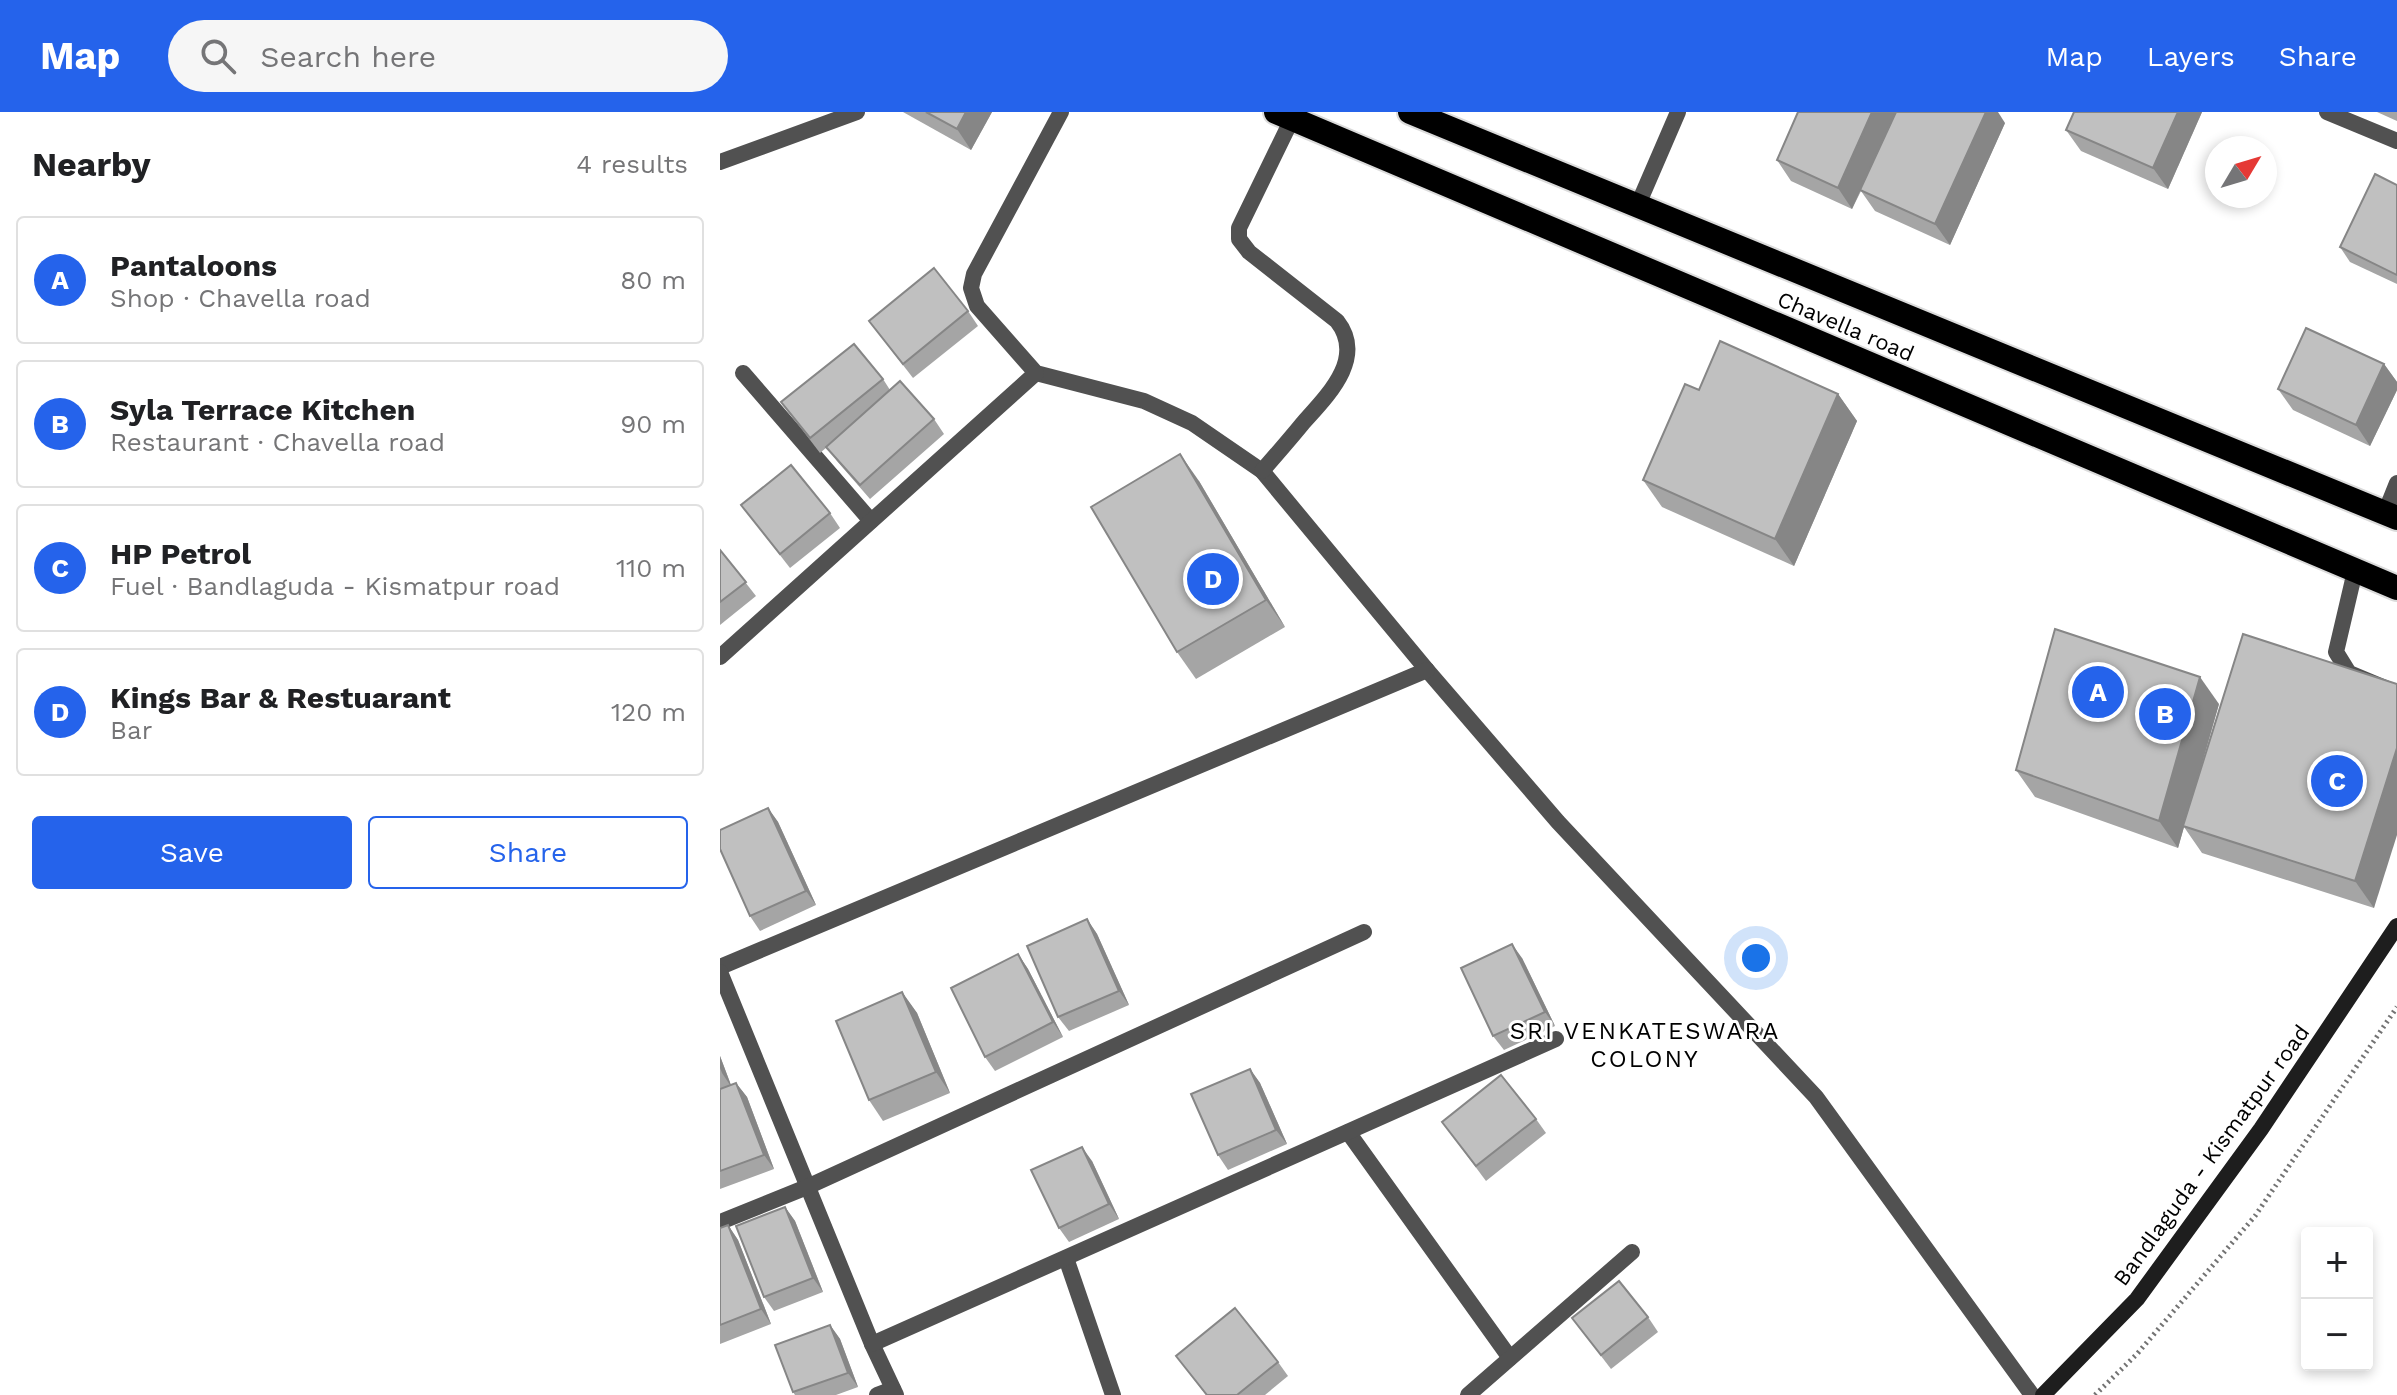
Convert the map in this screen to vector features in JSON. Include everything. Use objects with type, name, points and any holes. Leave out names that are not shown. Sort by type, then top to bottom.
[{"type":"highway","name":"Chavella road","points":[[1410,112],[2391,515]]},
{"type":"highway","name":"Chavella road","points":[[1284,116],[2397,588]]},
{"type":"street","points":[[720,162],[857,112]]},
{"type":"street","points":[[1061,112],[974,274],[971,288],[977,306],[1036,373],[1144,401],[1192,423],[1262,471],[1558,822],[1816,1097],[2032,1395]]},
{"type":"street","points":[[1637,207],[1678,112]]},
{"type":"street","points":[[2327,112],[2397,141]]},
{"type":"street","points":[[1262,471],[1334,388],[1346,365],[1348,346],[1345,331],[1337,321],[1249,252],[1239,239],[1239,228],[1284,116]]},
{"type":"street","points":[[743,373],[871,521]]},
{"type":"street","points":[[720,657],[1036,373]]},
{"type":"street","points":[[2391,515],[2397,483]]},
{"type":"street","points":[[2355,571],[2336,652],[2349,673],[2397,693]]},
{"type":"street","points":[[877,1395],[895,1392],[807,1187],[720,969],[1427,670]]},
{"type":"street","name":"Bandlaguda - Kismatpur road","points":[[2043,1395],[2137,1299],[2261,1129],[2397,926]]},
{"type":"street","points":[[720,1222],[807,1187],[1364,932]]},
{"type":"street","points":[[872,1344],[1556,1039]]},
{"type":"street","points":[[1348,1132],[1510,1358]]},
{"type":"street","points":[[1468,1395],[1632,1252]]},
{"type":"street","points":[[1066,1258],[1113,1395]]},
{"type":"path","points":[[2095,1395],[2137,1354],[2255,1216],[2397,1007]]},
{"type":"building","points":[[926,112],[966,112],[957,129]]},
{"type":"building","points":[[1798,112],[1872,112],[1838,188],[1777,160]]},
{"type":"building","points":[[1896,112],[1986,112],[1935,224],[1860,190]]},
{"type":"building","points":[[2074,112],[2178,112],[2153,168],[2066,130]]},
{"type":"building","points":[[2375,174],[2397,185],[2397,275],[2340,247]]},
{"type":"building","points":[[934,268],[968,311],[903,364],[869,321]]},
{"type":"building","points":[[2306,328],[2384,364],[2356,425],[2278,389]]},
{"type":"building","points":[[1720,341],[1838,394],[1775,539],[1643,480],[1685,384],[1699,390]]},
{"type":"building","points":[[854,344],[883,379],[810,438],[781,402]]},
{"type":"building","points":[[900,381],[934,419],[860,485],[826,447]]},
{"type":"building","points":[[1180,454],[1266,600],[1177,652],[1091,507]]},
{"type":"building","points":[[791,465],[830,513],[780,554],[741,505]]},
{"type":"building","points":[[720,550],[746,582],[720,602]]},
{"type":"building","points":[[2055,629],[2200,677],[2159,821],[2016,770]]},
{"type":"building","points":[[2243,634],[2397,684],[2397,748],[2355,881],[2183,826]]},
{"type":"building","points":[[768,808],[806,891],[750,916],[720,849],[720,830]]},
{"type":"building","points":[[1087,919],[1119,991],[1058,1017],[1027,946]]},
{"type":"building","points":[[1512,944],[1545,1012],[1493,1036],[1461,968]]},
{"type":"building","points":[[1018,954],[1053,1022],[985,1057],[951,988]]},
{"type":"building","points":[[902,992],[936,1072],[869,1100],[836,1021]]},
{"type":"building","points":[[1250,1069],[1276,1130],[1218,1155],[1191,1094]]},
{"type":"building","points":[[1501,1075],[1536,1119],[1476,1166],[1442,1122]]},
{"type":"building","points":[[736,1083],[764,1155],[720,1171],[720,1089]]},
{"type":"building","points":[[1082,1147],[1109,1204],[1059,1228],[1031,1170]]},
{"type":"building","points":[[785,1207],[813,1278],[764,1297],[736,1226]]},
{"type":"building","points":[[728,1225],[761,1309],[720,1325],[720,1228]]},
{"type":"building","points":[[1619,1281],[1648,1317],[1601,1355],[1572,1318]]},
{"type":"building","points":[[1235,1308],[1278,1362],[1237,1395],[1207,1395],[1176,1356]]},
{"type":"building","points":[[830,1325],[848,1373],[793,1392],[775,1345]]},
{"type":"place","name":"Kings Bar & Restuarant","points":[[1213,579]]},
{"type":"place","name":"Pantaloons","points":[[2098,692]]},
{"type":"place","name":"Syla Terrace Kitchen","points":[[2165,714]]},
{"type":"place","name":"HP Petrol","points":[[2337,781]]},
{"type":"district","name":"SRI VENKATESWARA COLONY","points":[[1645,1045]]}]
